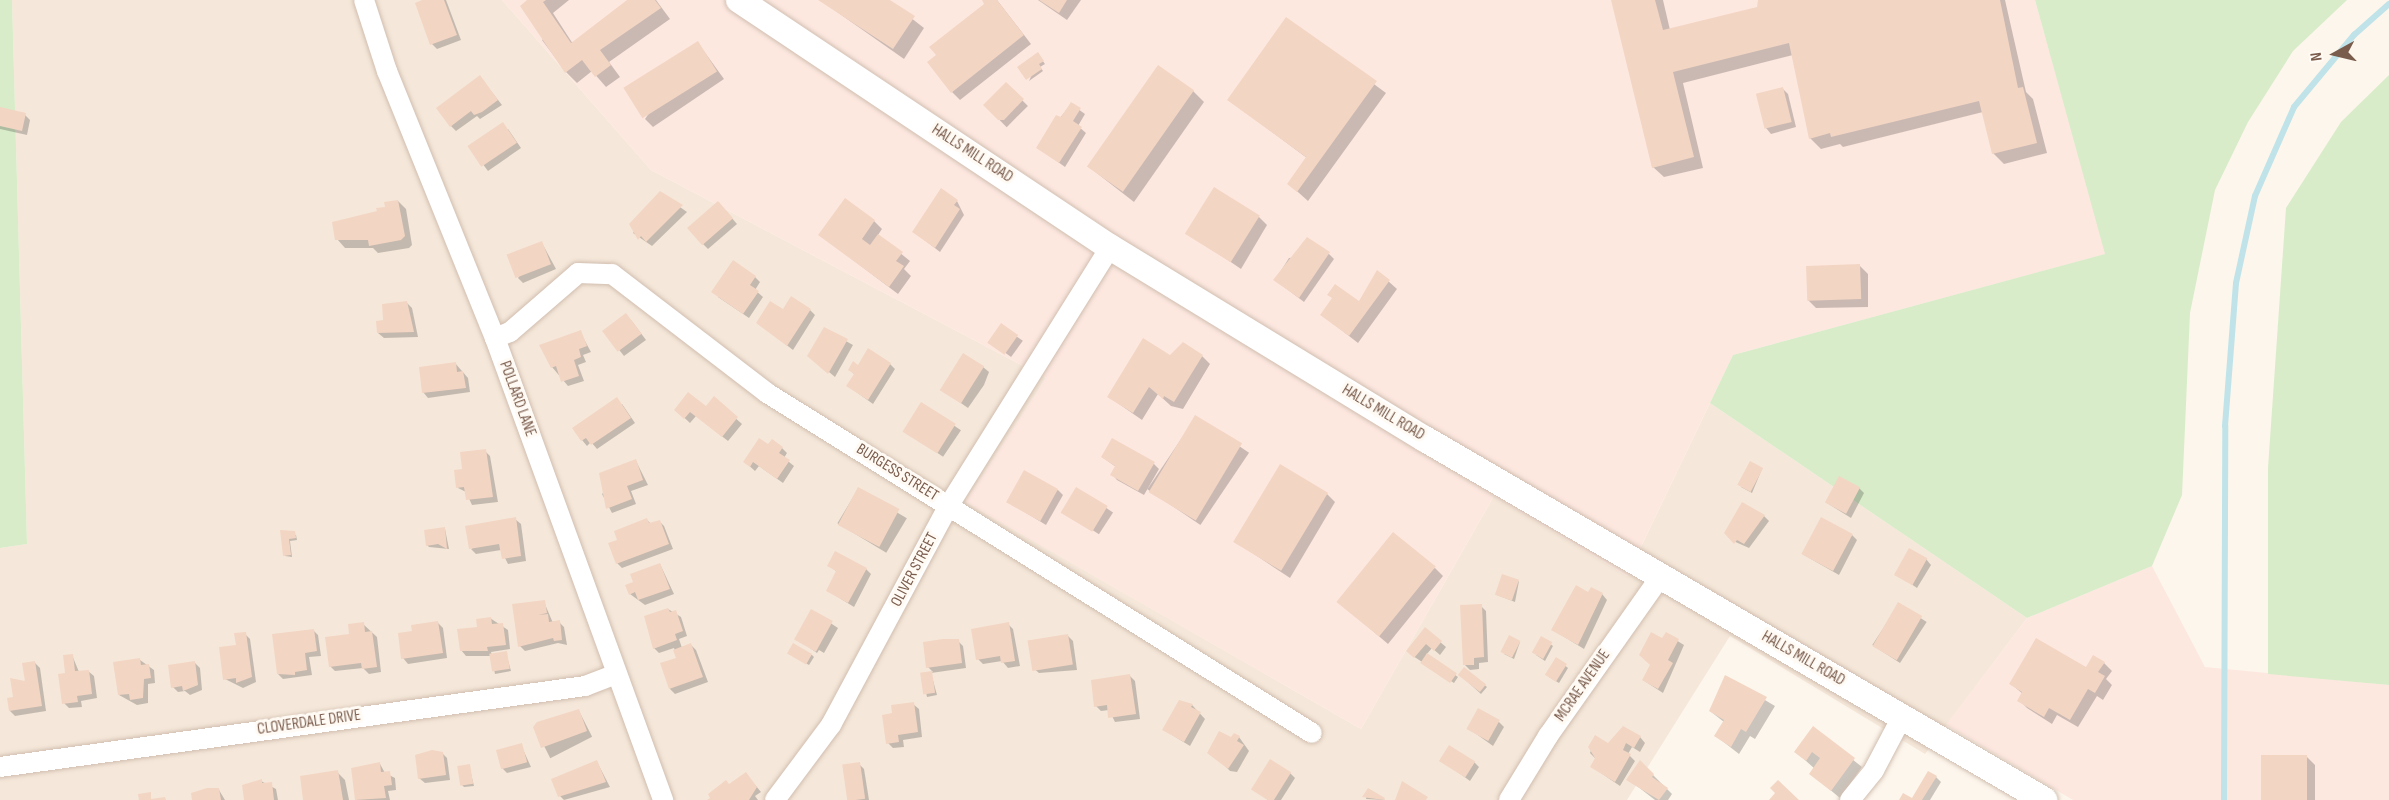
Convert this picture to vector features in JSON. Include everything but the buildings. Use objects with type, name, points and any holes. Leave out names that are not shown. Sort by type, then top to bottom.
[{"type":"street","name":"POLLARD LANE","points":[[364,0],[387,71],[495,338],[663,800]]},
{"type":"street","name":"HALLS MILL ROAD","points":[[739,0],[1110,247],[1425,439],[2044,800]]},
{"type":"street","name":"OLIVER STREET","points":[[775,800],[831,725],[949,505],[1110,247]]},
{"type":"street","name":"BURGESS STREET","points":[[495,338],[510,332],[578,273],[612,274],[767,393],[1312,733]]},
{"type":"street","name":"MCRAE AVENUE","points":[[1509,800],[1548,736],[1661,576]]},
{"type":"street","name":"CLOVERDALE DRIVE","points":[[0,767],[585,686],[617,674]]},
{"type":"street","points":[[1850,800],[1874,770],[1902,717]]},
{"type":"shaded area","points":[[12,0],[502,0],[651,170],[1046,378],[966,502],[1361,729],[1494,496],[1627,576],[1710,403],[2027,618],[1925,754],[1730,636],[1627,800],[0,800],[0,548],[27,544]]},
{"type":"shaded area","points":[[502,0],[2035,0],[2106,254],[1733,355],[1627,576],[1494,496],[1361,729],[965,502],[1046,378],[651,170]]},
{"type":"shaded area","points":[[2152,566],[2205,667],[2389,685],[2389,800],[2073,800],[1946,725],[2027,618]]},
{"type":"green space","points":[[0,0],[12,0],[27,544],[0,548]]},
{"type":"green space","points":[[2035,0],[2347,0],[2293,51],[2248,122],[2215,190],[2190,313],[2182,495],[2152,566],[2027,618],[1710,403],[1733,355],[2105,254]]},
{"type":"green space","points":[[2389,75],[2389,685],[2268,674],[2268,468],[2286,208],[2341,122]]},
{"type":"waterway","points":[[2224,800],[2225,426],[2236,283],[2255,196],[2294,107],[2354,35],[2389,4]]}]
